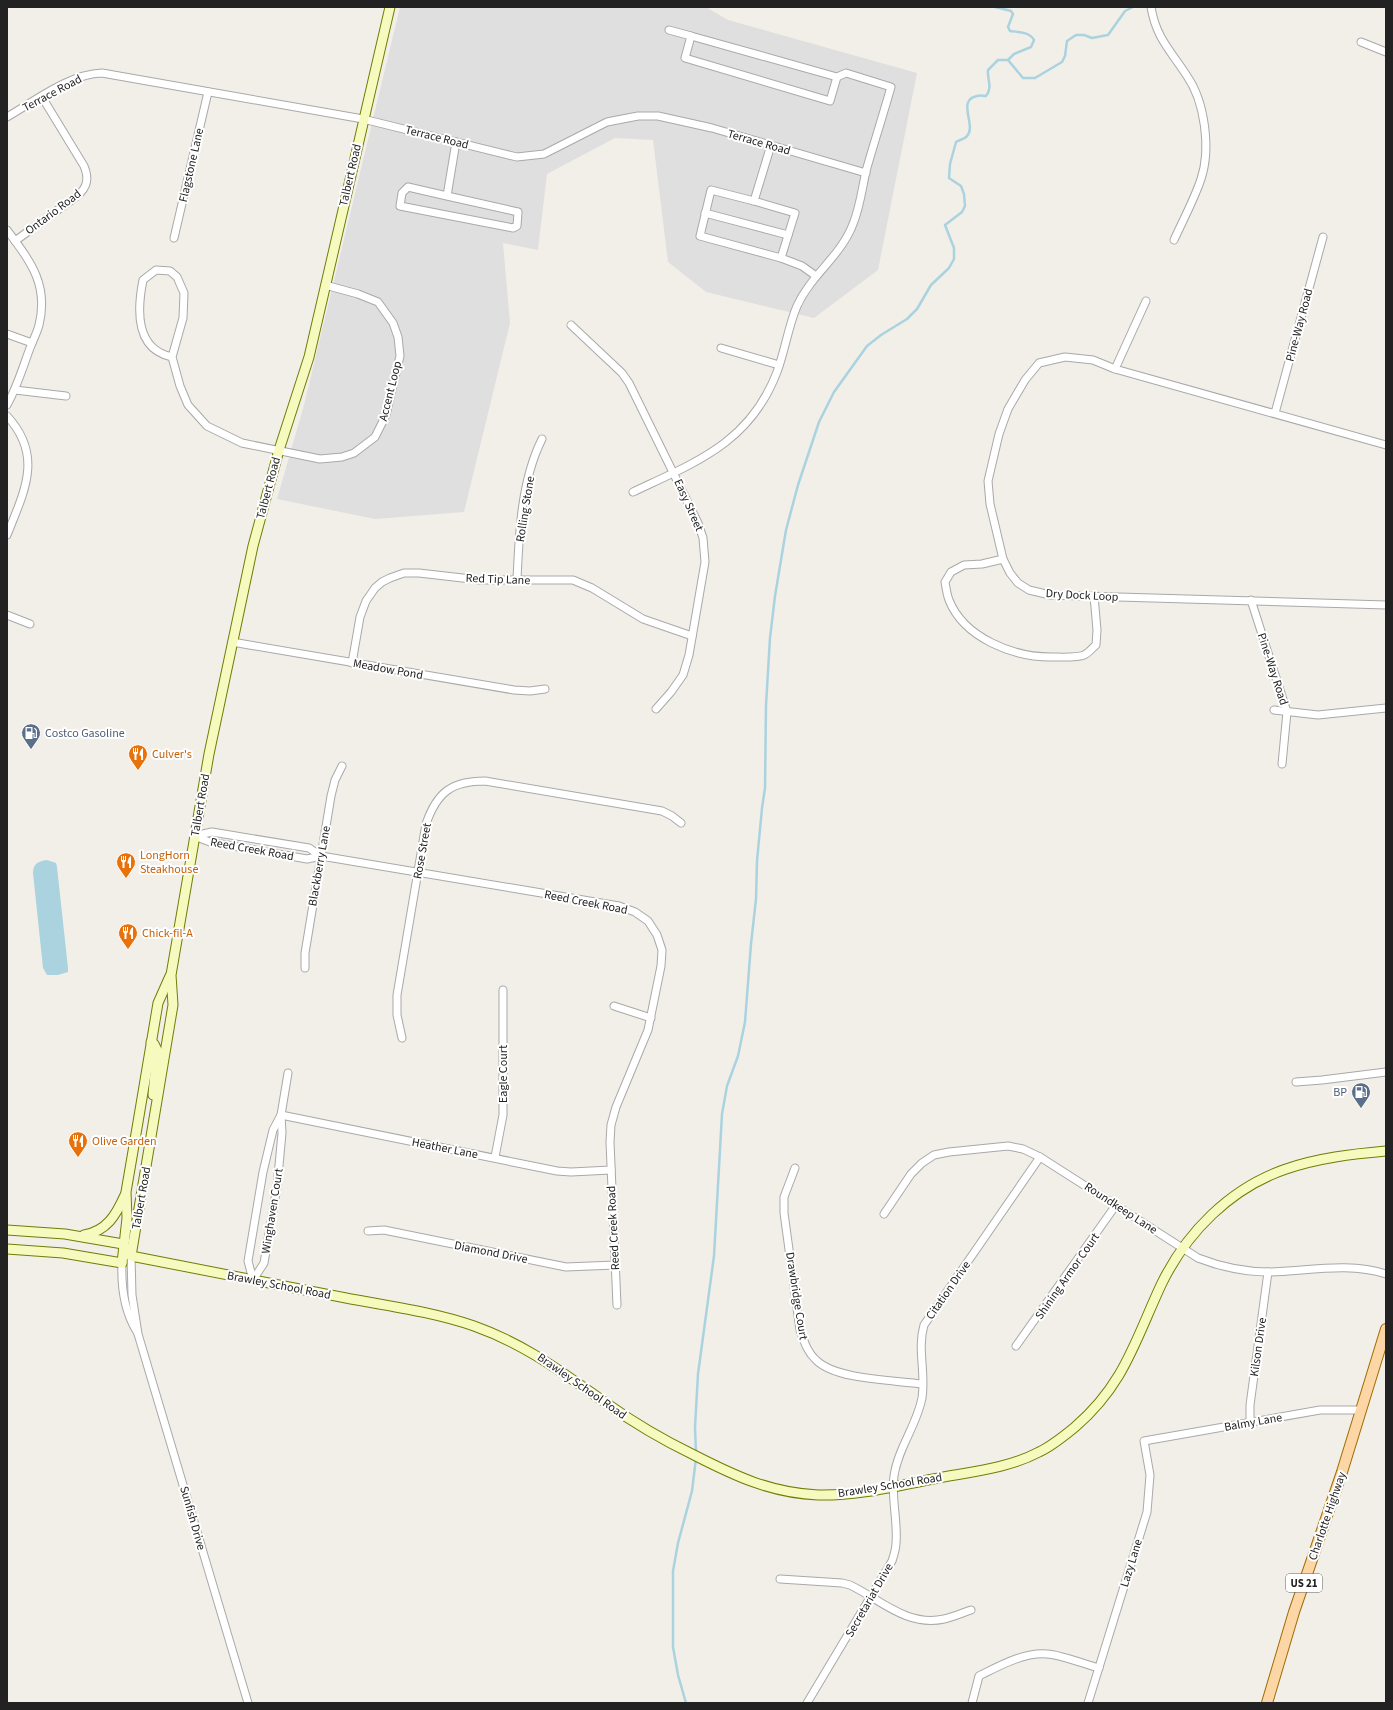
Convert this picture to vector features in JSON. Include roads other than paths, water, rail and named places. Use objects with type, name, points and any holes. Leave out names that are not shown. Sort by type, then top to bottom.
[{"type":"main road","name":"Charlotte Highway","points":[[1267,1703],[1284,1651],[1294,1612],[1362,1410],[1386,1329]]},
{"type":"street","name":"Talbert Road","points":[[131,1256],[174,1005],[171,975],[209,754],[232,642],[243,600],[259,524],[279,450],[309,357],[390,7]]},
{"type":"street","points":[[1151,7],[1153,20],[1161,40],[1188,78],[1199,102],[1204,127],[1205,153],[1201,178],[1174,240]]},
{"type":"street","points":[[633,492],[711,454],[730,440],[749,421],[766,397],[779,366],[797,306],[816,276],[842,248],[853,224],[891,87],[846,73],[837,76],[669,30]]},
{"type":"street","points":[[691,36],[685,58],[830,101],[837,76]]},
{"type":"street","points":[[1361,42],[1386,52]]},
{"type":"street","name":"Terrace Road","points":[[7,117],[76,78],[91,74],[117,76],[363,119],[517,157],[544,154],[607,122],[638,116],[658,116],[712,128],[866,173]]},
{"type":"street","name":"Flagstone Lane","points":[[174,238],[208,92]]},
{"type":"street","name":"Ontario Road","points":[[15,241],[83,191],[87,183],[88,175],[84,166],[42,97]]},
{"type":"street","points":[[447,196],[456,142]]},
{"type":"street","points":[[754,201],[771,145]]},
{"type":"street","points":[[408,187],[447,196],[518,212],[517,226],[513,228],[400,206],[402,193],[408,187]]},
{"type":"street","points":[[781,258],[795,213],[711,190],[700,236],[781,258],[802,266],[816,276]]},
{"type":"street","points":[[705,213],[788,235]]},
{"type":"street","points":[[7,230],[30,262],[38,277],[42,292],[42,308],[38,326],[15,390],[7,405]]},
{"type":"street","name":"Pine-Way Road","points":[[1275,412],[1323,237]]},
{"type":"street","points":[[156,270],[170,271],[177,277],[184,293],[183,318],[172,357],[161,355],[152,348],[142,332],[139,301],[143,280],[156,270]]},
{"type":"street","name":"Accent Loop","points":[[172,357],[180,386],[188,405],[207,426],[242,443],[320,459],[354,453],[375,437],[383,423],[389,407],[400,356],[398,337],[393,323],[378,302],[325,285]]},
{"type":"street","points":[[1115,369],[1146,301]]},
{"type":"street","name":"Easy Street","points":[[571,325],[618,369],[629,383],[698,523],[703,538],[705,555],[689,655],[683,674],[671,692],[656,709]]},
{"type":"street","points":[[7,334],[32,343]]},
{"type":"street","points":[[721,348],[779,366]]},
{"type":"street","name":"Dry Dock Loop","points":[[1386,445],[1275,412],[1115,369],[1093,360],[1065,357],[1039,364],[1025,380],[1008,409],[1004,419],[988,481],[990,504],[1003,559],[1010,573],[1018,583],[1029,590],[1047,595],[1251,600],[1386,606]]},
{"type":"street","points":[[15,390],[66,396]]},
{"type":"street","points":[[7,416],[19,432],[25,444],[28,470],[26,485],[7,535]]},
{"type":"street","name":"Rolling Stone","points":[[517,580],[522,507],[533,460],[542,439]]},
{"type":"street","points":[[1003,559],[982,564],[964,565],[951,572],[945,582],[949,601],[959,617],[975,633],[994,645],[1016,653],[1039,657],[1084,655],[1096,644],[1097,630],[1094,596]]},
{"type":"street","name":"Red Tip Lane","points":[[352,663],[360,617],[366,601],[375,588],[390,578],[404,573],[419,573],[480,580],[573,580],[584,584],[643,619],[692,636]]},
{"type":"street","name":"Pine-Way Road","points":[[1251,600],[1286,712],[1282,764]]},
{"type":"street","points":[[7,615],[30,624]]},
{"type":"street","name":"Meadow Pond","points":[[232,642],[514,690],[530,691],[545,689]]},
{"type":"street","points":[[1274,710],[1318,715],[1386,708]]},
{"type":"street","name":"Blackberry Lane","points":[[305,968],[305,953],[331,796],[335,780],[342,766]]},
{"type":"street","name":"Rose Street","points":[[402,1038],[396,1005],[397,995],[426,824],[431,808],[441,795],[454,786],[469,781],[485,781],[662,811],[681,823]]},
{"type":"street","name":"Reed Creek Road","points":[[194,836],[212,832],[309,848],[321,856]]},
{"type":"street","name":"Reed Creek Road","points":[[194,836],[210,842],[307,859],[321,856],[619,906],[635,912],[651,926],[657,935],[662,950],[661,966],[651,1018],[648,1030],[616,1107],[611,1131],[611,1170],[617,1305]]},
{"type":"street","name":"Talbert Road","points":[[123,1244],[127,1218],[126,1192],[151,1042],[158,1003],[171,975]]},
{"type":"street","name":"Eagle Court","points":[[495,1157],[503,1115],[503,990]]},
{"type":"street","points":[[614,1006],[651,1018]]},
{"type":"street","points":[[151,1042],[157,1050],[154,1072],[152,1131]]},
{"type":"street","points":[[1296,1082],[1386,1072]]},
{"type":"street","name":"Winghaven Court","points":[[254,1280],[264,1263],[277,1187],[282,1133],[281,1115],[288,1073]]},
{"type":"street","name":"Heather Lane","points":[[281,1115],[564,1172],[611,1170]]},
{"type":"street","name":"Winghaven Court","points":[[254,1280],[248,1261],[263,1172],[274,1130],[281,1115]]},
{"type":"street","name":"Roundkeep Lane","points":[[884,1214],[911,1174],[922,1163],[934,1155],[1008,1146],[1023,1149],[1040,1157],[1198,1258],[1215,1265],[1236,1269],[1268,1272],[1344,1268],[1363,1269],[1386,1274]]},
{"type":"street","name":"Brawley School Road","points":[[131,1256],[437,1316],[472,1326],[537,1355],[638,1425],[741,1479],[774,1489],[817,1495],[853,1493],[997,1467],[1041,1452],[1065,1435],[1092,1412],[1117,1380],[1127,1363],[1162,1283],[1183,1248],[1207,1219],[1223,1204],[1256,1183],[1282,1170],[1311,1161],[1345,1155],[1386,1151]]},
{"type":"street","name":"Citation Drive","points":[[894,1486],[894,1475],[903,1445],[918,1413],[922,1397],[920,1336],[924,1325],[1040,1157]]},
{"type":"street","name":"Drawbridge Court","points":[[795,1168],[784,1197],[784,1213],[800,1330],[805,1346],[815,1360],[829,1370],[845,1374],[922,1384]]},
{"type":"street","points":[[79,1236],[95,1232],[106,1226],[116,1214],[126,1192]]},
{"type":"street","name":"Shining Armor Court","points":[[1016,1346],[1116,1205]]},
{"type":"street","points":[[7,1230],[79,1236],[123,1244],[131,1256],[122,1263],[63,1253],[7,1249]]},
{"type":"street","name":"Diamond Drive","points":[[368,1231],[384,1230],[566,1266],[615,1265]]},
{"type":"street","name":"Sunfish Drive","points":[[123,1244],[122,1282],[125,1300],[130,1321],[138,1334]]},
{"type":"street","name":"Sunfish Drive","points":[[131,1256],[132,1295],[138,1334],[248,1703]]},
{"type":"street","name":"Kilson Drive","points":[[1250,1422],[1250,1405],[1268,1272]]},
{"type":"street","name":"Balmy Lane","points":[[1144,1441],[1320,1410],[1362,1410]]},
{"type":"street","name":"Lazy Lane","points":[[1088,1703],[1147,1512],[1150,1475],[1144,1441]]},
{"type":"street","name":"Secretariat Drive","points":[[807,1703],[872,1597],[892,1561],[896,1544],[894,1486]]},
{"type":"street","points":[[780,1579],[842,1583],[853,1587],[909,1618],[926,1620],[944,1619],[971,1610]]},
{"type":"street","points":[[972,1703],[979,1676],[1001,1665],[1036,1654],[1048,1654],[1098,1668]]},
{"type":"water","points":[[47,860],[56,863],[57,867],[68,968],[68,972],[58,975],[47,975],[43,968],[33,873],[34,867],[37,864],[41,861]]},
{"type":"waterway","points":[[995,7],[1011,11],[1013,14],[1008,27],[1010,31],[1030,35],[1034,40],[1031,47],[1014,54],[1008,60]]},
{"type":"waterway","points":[[696,1453],[695,1427],[698,1374],[714,1256],[722,1114],[727,1086],[738,1056],[745,1022],[756,899],[757,861],[765,788],[766,705],[770,638],[775,596],[786,530],[798,485],[819,422],[834,392],[867,346],[881,335],[907,319],[917,309],[931,285],[949,268],[954,259],[954,248],[945,225],[962,212],[965,206],[964,194],[961,186],[949,178],[950,164],[956,142],[966,137],[969,132],[970,126],[967,108],[968,103],[971,98],[986,96],[988,93],[988,70],[998,60],[1008,60],[1023,78],[1035,78],[1062,62],[1065,56],[1067,41],[1076,35],[1084,35],[1092,38],[1108,35],[1125,11],[1133,7]]},
{"type":"waterway","points":[[686,1703],[678,1675],[673,1647],[673,1571],[678,1543],[692,1491],[696,1458]]},
{"type":"place","name":"Costco Gasoline","points":[[31,750]]},
{"type":"place","name":"Culver's","points":[[138,771]]},
{"type":"place","name":"LongHorn Steakhouse","points":[[126,879]]},
{"type":"place","name":"Chick-fil-A","points":[[128,950]]},
{"type":"place","name":"BP","points":[[1361,1109]]},
{"type":"place","name":"Olive Garden","points":[[78,1158]]}]
